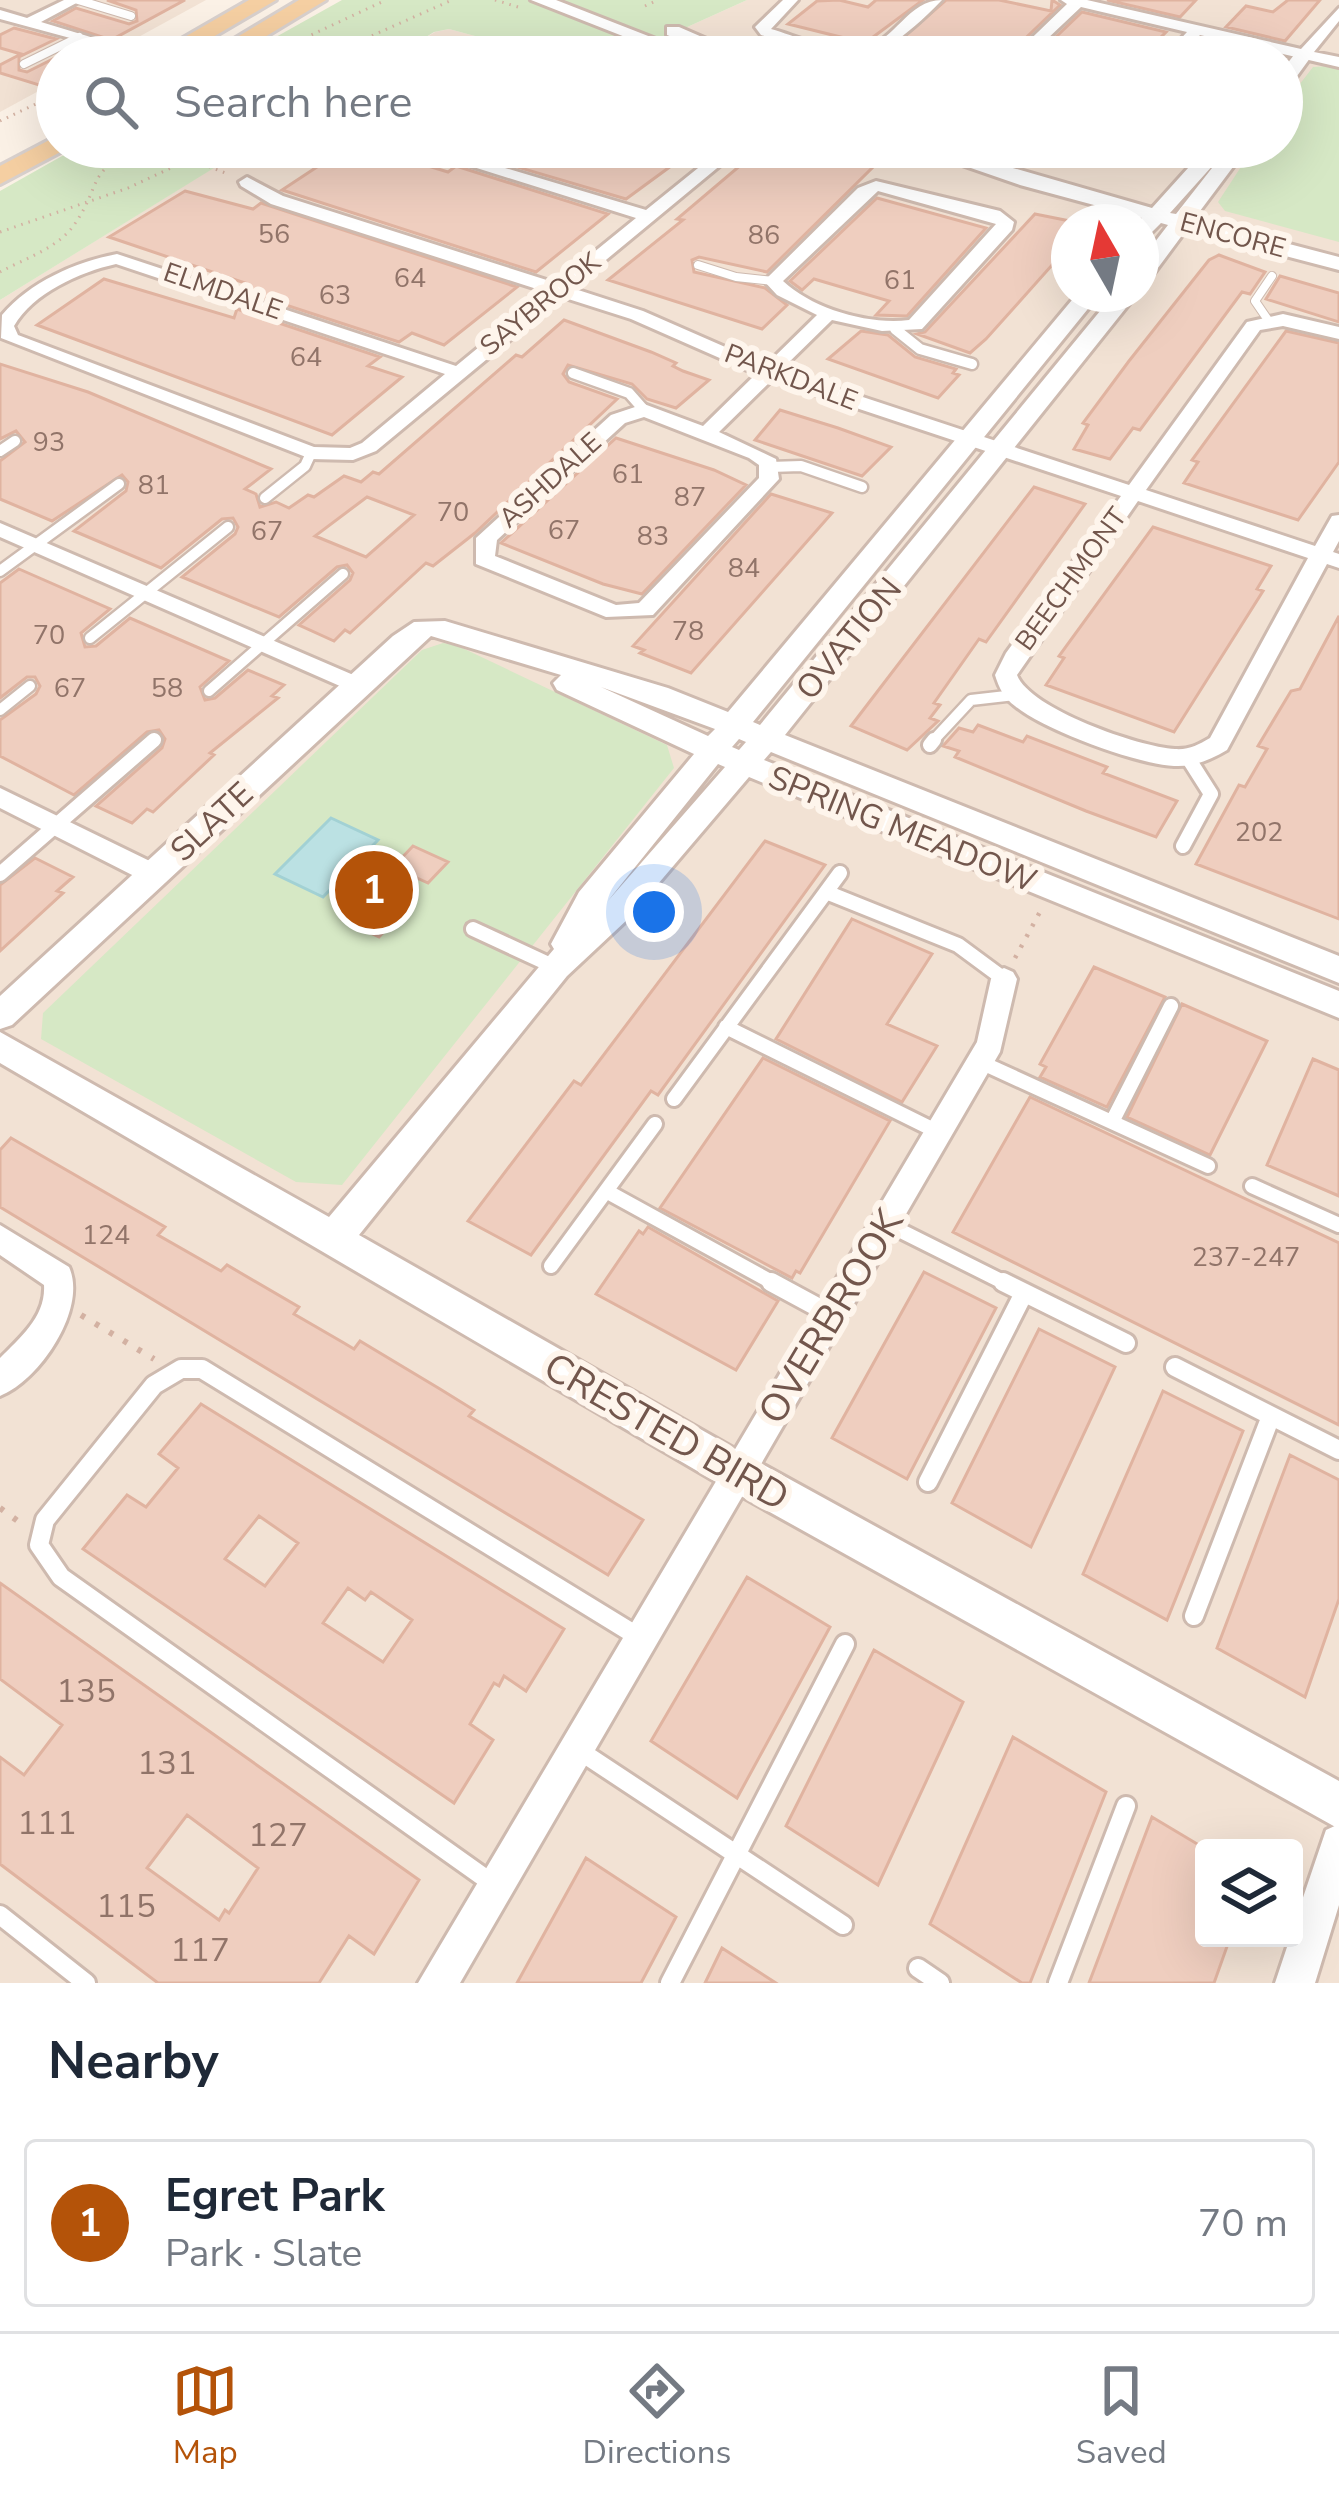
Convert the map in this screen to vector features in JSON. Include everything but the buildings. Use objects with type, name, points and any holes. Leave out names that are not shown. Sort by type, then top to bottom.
[{"type":"main road","points":[[201,36],[265,0]]},
{"type":"main road","points":[[251,36],[315,0]]},
{"type":"main road","points":[[0,147],[36,127]]},
{"type":"main road","points":[[0,176],[36,156]]},
{"type":"street","points":[[30,22],[76,0]]},
{"type":"street","points":[[540,0],[636,36]]},
{"type":"street","points":[[592,0],[685,36]]},
{"type":"street","points":[[772,36],[762,28],[765,20],[791,0]]},
{"type":"street","points":[[893,36],[935,0]]},
{"type":"street","points":[[1040,36],[1075,1],[1227,36]]},
{"type":"street","points":[[0,14],[73,36]]},
{"type":"street","points":[[1337,17],[1304,54],[1339,62]]},
{"type":"street","points":[[1191,36],[1197,29]]},
{"type":"street","points":[[488,168],[648,216]]},
{"type":"street","name":"SAYBROOK","points":[[311,453],[352,454],[369,447],[707,168]]},
{"type":"street","name":"ENCORE","points":[[991,168],[1113,204]]},
{"type":"street","name":"ENCORE","points":[[1029,168],[1123,204]]},
{"type":"street","points":[[1159,211],[1199,168]]},
{"type":"street","points":[[1159,252],[1223,168]]},
{"type":"street","name":"PARKDALE","points":[[247,182],[278,200],[662,323],[767,372],[1329,558]]},
{"type":"street","points":[[876,186],[994,214],[1005,222],[1004,230],[915,325],[895,329],[830,312],[780,291],[773,281],[864,192],[876,186]]},
{"type":"street","name":"ENCORE","points":[[1188,215],[1339,263]]},
{"type":"street","name":"ENCORE","points":[[1159,216],[1188,215],[1339,247]]},
{"type":"street","name":"ELMDALE","points":[[311,453],[10,338],[5,326],[11,311],[86,265],[117,259],[457,372]]},
{"type":"street","points":[[706,433],[830,312]]},
{"type":"street","name":"OVATION","points":[[332,1241],[555,967],[618,910],[729,746],[967,440],[1074,312]]},
{"type":"street","name":"OVATION","points":[[766,738],[1112,312]]},
{"type":"street","points":[[1276,320],[1339,334]]},
{"type":"street","name":"BEECHMONT","points":[[1198,759],[1165,760],[1025,704],[1006,675],[1255,326],[1276,320]]},
{"type":"street","points":[[644,410],[756,454],[770,467]]},
{"type":"street","name":"ASHDALE","points":[[644,410],[618,419],[487,538],[484,559],[614,611],[645,610],[769,479],[770,467]]},
{"type":"street","points":[[1198,759],[1219,744],[1329,558],[1339,521]]},
{"type":"street","points":[[0,529],[357,685]]},
{"type":"street","name":"SPRING MEADOW","points":[[424,628],[474,636],[1053,889],[1339,1005]]},
{"type":"street","name":"SLATE","points":[[0,1016],[424,628]]},
{"type":"street","name":"SPRING MEADOW","points":[[729,746],[766,738],[1339,970]]},
{"type":"street","points":[[0,797],[153,874]]},
{"type":"street","name":"OVERBROOK","points":[[439,1983],[990,1044],[1004,979]]},
{"type":"street","name":"CRESTED BIRD","points":[[0,1046],[737,1472],[1339,1806]]},
{"type":"street","points":[[0,1238],[58,1277],[61,1303],[0,1381]]},
{"type":"street","points":[[1295,1983],[1339,1843]]},
{"type":"lane","points":[[76,0],[131,16]]},
{"type":"lane","points":[[25,64],[36,59]]},
{"type":"lane","points":[[698,265],[736,277],[773,281]]},
{"type":"lane","points":[[1272,276],[1255,301],[1276,320]]},
{"type":"lane","points":[[895,329],[920,349],[972,364]]},
{"type":"lane","points":[[573,374],[629,393],[644,410]]},
{"type":"lane","points":[[0,451],[15,441]]},
{"type":"lane","points":[[265,498],[305,466],[311,453]]},
{"type":"lane","points":[[770,467],[801,466],[862,487]]},
{"type":"lane","points":[[0,572],[119,484]]},
{"type":"lane","points":[[90,638],[228,527]]},
{"type":"lane","points":[[209,691],[343,574]]},
{"type":"lane","points":[[0,710],[30,686]]},
{"type":"lane","points":[[930,745],[971,700],[1015,695]]},
{"type":"lane","points":[[0,874],[154,740]]},
{"type":"lane","points":[[1184,846],[1211,794],[1198,759]]},
{"type":"lane","points":[[674,1100],[840,873]]},
{"type":"lane","points":[[826,892],[958,945],[1004,979]]},
{"type":"lane","points":[[472,928],[555,967]]},
{"type":"lane","points":[[1112,1122],[1172,1006]]},
{"type":"lane","points":[[726,1028],[938,1132]]},
{"type":"lane","points":[[978,1061],[1208,1166]]},
{"type":"lane","points":[[551,1266],[655,1124]]},
{"type":"lane","points":[[1252,1186],[1339,1226]]},
{"type":"lane","points":[[606,1191],[832,1315]]},
{"type":"lane","points":[[886,1223],[1126,1343]]},
{"type":"lane","points":[[928,1482],[1024,1293]]},
{"type":"lane","points":[[496,1886],[61,1577],[44,1559],[39,1545],[45,1520],[154,1385],[173,1370],[192,1366],[211,1371],[642,1639]]},
{"type":"lane","points":[[1174,1367],[1339,1450]]},
{"type":"lane","points":[[1194,1616],[1271,1416]]},
{"type":"lane","points":[[670,1983],[845,1644]]},
{"type":"lane","points":[[577,1749],[843,1925]]},
{"type":"lane","points":[[1058,1983],[1126,1806]]},
{"type":"lane","points":[[0,1915],[86,1983]]},
{"type":"lane","points":[[918,1968],[940,1983]]},
{"type":"path","points":[[309,36],[386,0]]},
{"type":"path","points":[[371,36],[452,0]]},
{"type":"path","points":[[645,6],[658,0]]},
{"type":"path","points":[[0,122],[36,104]]},
{"type":"path","points":[[0,272],[59,240],[74,224],[88,186],[103,168]]},
{"type":"path","points":[[0,232],[176,168]]},
{"type":"path","points":[[212,168],[247,182]]},
{"type":"path","points":[[1004,979],[1053,889]]},
{"type":"path","points":[[61,1303],[173,1370]]},
{"type":"shaded area","points":[[0,0],[206,0],[140,36],[36,36],[36,92],[0,112]]},
{"type":"shaded area","points":[[747,0],[1339,0],[1339,1983],[0,1983],[0,300],[213,168],[1303,168],[1303,36],[667,36]]},
{"type":"shaded area","points":[[449,29],[475,36],[428,36]]},
{"type":"green space","points":[[342,0],[747,0],[667,36],[475,36],[449,29],[428,36],[278,36]]},
{"type":"green space","points":[[1313,67],[1339,68],[1339,242],[1225,211],[1218,202],[1240,168],[1303,168],[1303,80]]},
{"type":"green space","points":[[41,168],[214,168],[0,300],[0,191]]},
{"type":"green space","points":[[443,643],[667,745],[674,768],[342,1185],[296,1182],[41,1039],[43,1013],[422,650]]},
{"type":"water","points":[[331,818],[378,840],[323,897],[275,874]]},
{"type":"place","name":"Egret Park","points":[[374,890]]}]
